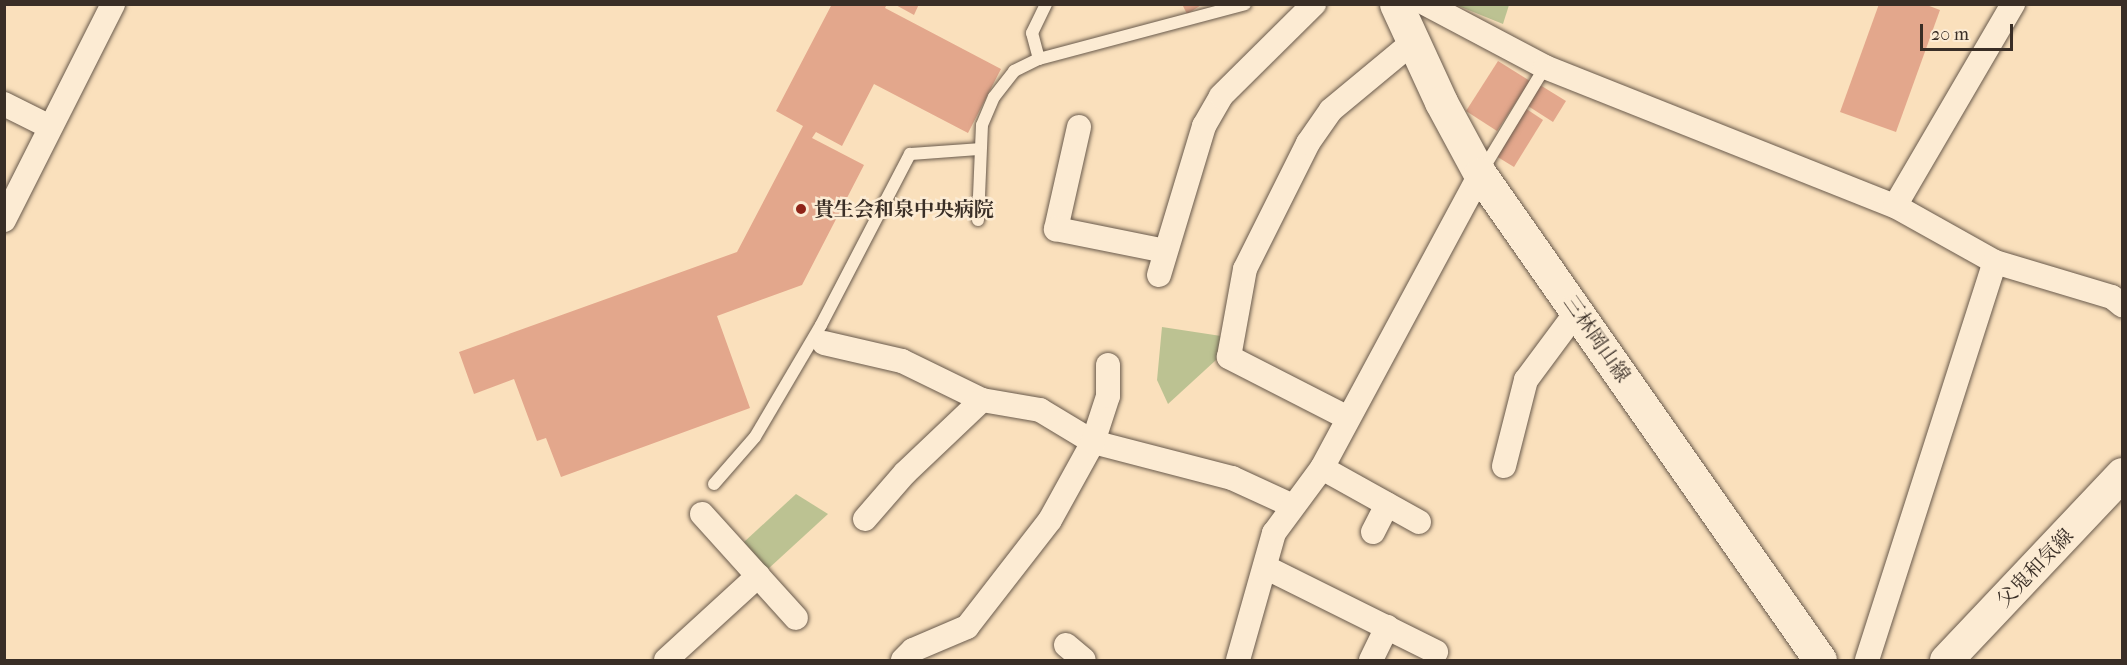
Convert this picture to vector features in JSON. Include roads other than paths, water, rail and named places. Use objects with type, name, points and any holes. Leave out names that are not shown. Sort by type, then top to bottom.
[{"type":"main road","name":"三林岡山線","points":[[1396,4],[1480,174],[1578,310],[1821,660]]},
{"type":"main road","name":"父鬼和気線","points":[[1946,660],[2122,474]]},
{"type":"street","points":[[4,220],[113,4]]},
{"type":"street","points":[[1159,275],[1204,126],[1221,96],[1314,4]]},
{"type":"street","points":[[1426,4],[1545,67],[1895,206],[1995,261],[2112,297],[2122,305]]},
{"type":"street","points":[[1895,206],[2013,4]]},
{"type":"street","points":[[1348,418],[1229,357],[1245,269],[1308,143],[1331,110],[1413,42]]},
{"type":"street","points":[[4,104],[50,127]]},
{"type":"street","points":[[1079,127],[1056,229],[1165,251]]},
{"type":"street","points":[[1238,660],[1274,533],[1291,505],[1322,468],[1480,174]]},
{"type":"street","points":[[1867,660],[1995,261]]},
{"type":"street","points":[[1504,466],[1526,380],[1578,310]]},
{"type":"street","points":[[824,343],[902,361],[982,400],[1040,410],[1093,442],[1232,478],[1291,505]]},
{"type":"street","points":[[903,660],[913,650],[967,627],[993,598],[1050,520],[1093,442],[1108,396],[1108,364]]},
{"type":"street","points":[[865,519],[982,400]]},
{"type":"street","points":[[1322,468],[1419,522]]},
{"type":"street","points":[[1373,532],[1388,504]]},
{"type":"street","points":[[702,514],[795,618]]},
{"type":"street","points":[[1265,567],[1436,652]]},
{"type":"street","points":[[666,660],[758,576]]},
{"type":"street","points":[[1371,660],[1387,627]]},
{"type":"street","points":[[1066,645],[1084,660]]},
{"type":"lane","points":[[1039,59],[1032,33],[1046,4]]},
{"type":"lane","points":[[978,220],[979,149],[982,125],[994,97],[1014,71],[1039,59],[1245,4]]},
{"type":"lane","points":[[1480,174],[1545,67]]},
{"type":"lane","points":[[714,484],[755,437],[821,325],[910,154],[979,149]]},
{"type":"place","name":"貴生会和泉中央病院","points":[[801,209]]}]
